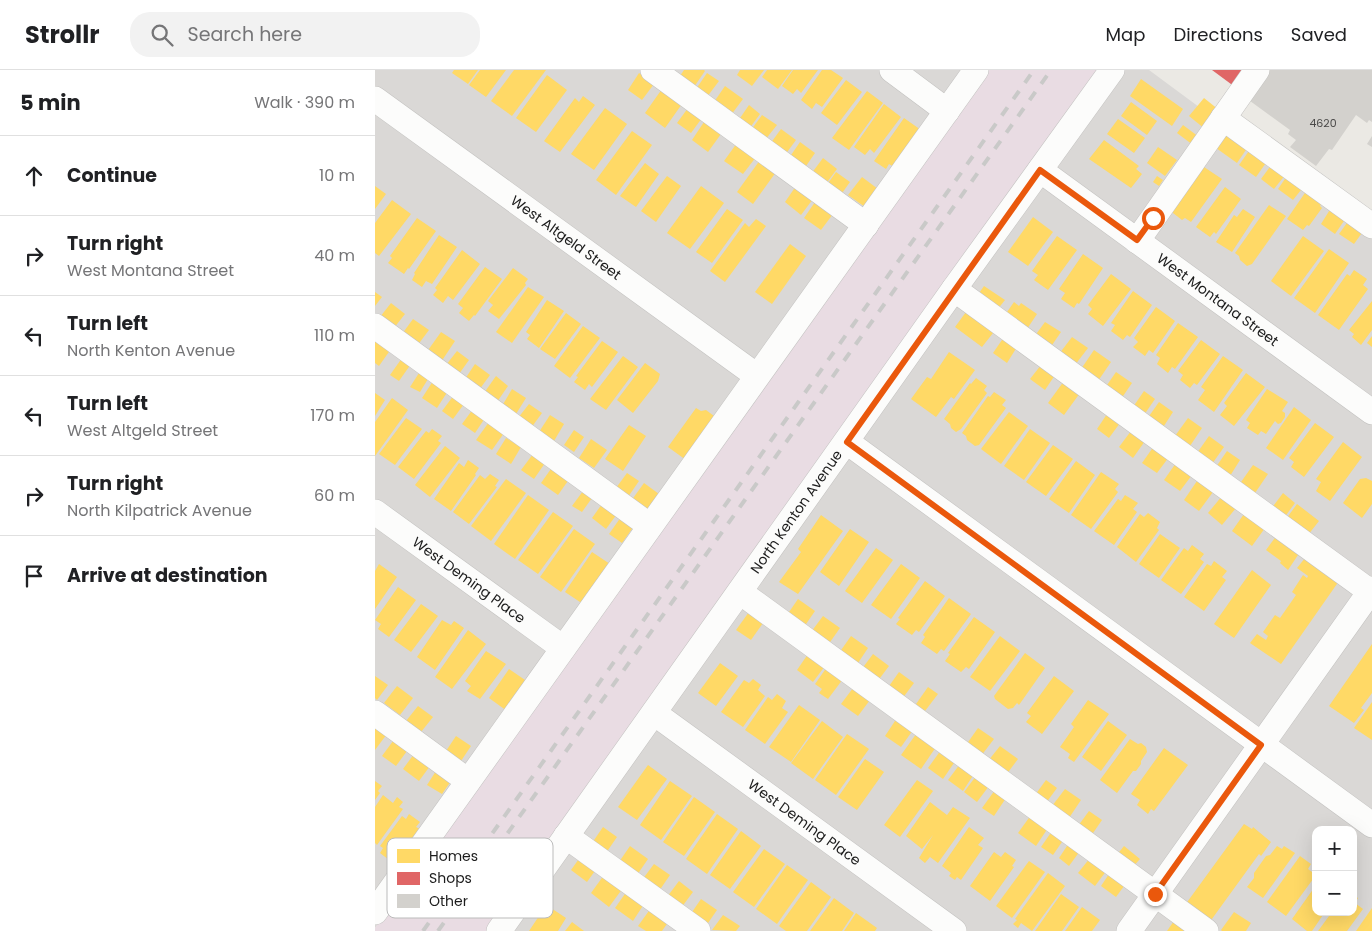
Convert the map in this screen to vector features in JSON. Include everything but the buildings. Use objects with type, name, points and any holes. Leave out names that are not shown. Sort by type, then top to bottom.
[{"type":"street","points":[[653,70],[865,225]]},
{"type":"street","points":[[892,70],[947,111]]},
{"type":"street","points":[[428,838],[976,70]]},
{"type":"street","name":"North Kenton Avenue","points":[[553,854],[954,289],[1112,70]]},
{"type":"street","points":[[1137,240],[1257,70]]},
{"type":"street","name":"West Altgeld Street","points":[[375,99],[757,376]]},
{"type":"street","points":[[1223,118],[1372,226]]},
{"type":"street","name":"West Montana Street","points":[[1040,170],[1372,412]]},
{"type":"street","points":[[954,289],[1371,591],[1129,931]]},
{"type":"street","points":[[375,326],[650,526]]},
{"type":"street","points":[[847,442],[1372,825]]},
{"type":"street","name":"West Deming Place","points":[[375,512],[563,648]]},
{"type":"street","points":[[740,592],[1206,931]]},
{"type":"street","points":[[375,713],[468,781]]},
{"type":"street","name":"West Deming Place","points":[[654,713],[954,931]]},
{"type":"street","points":[[566,836],[698,931]]},
{"type":"street","points":[[375,912],[387,895]]},
{"type":"street","name":"North Kenton Avenue","points":[[499,931],[508,918]]},
{"type":"shaded area","points":[[375,70],[987,70],[439,838],[387,838],[387,911],[375,928]]},
{"type":"shaded area","points":[[987,70],[1103,70],[553,840],[553,838],[439,838]]},
{"type":"shaded area","points":[[1103,70],[1149,70],[1372,235],[1372,931],[488,931],[497,918],[553,918],[553,840]]},
{"type":"shaded area","points":[[387,911],[387,918],[497,918],[488,931],[375,931],[375,928]]},
{"type":"railway","points":[[489,838],[1034,70]]},
{"type":"railway","points":[[504,838],[1051,70]]},
{"type":"railway","points":[[423,931],[432,918]]},
{"type":"railway","points":[[438,931],[447,918]]},
{"type":"route","points":[[1153,218],[1137,240],[1040,170],[847,442],[1261,745],[1155,894]]}]
